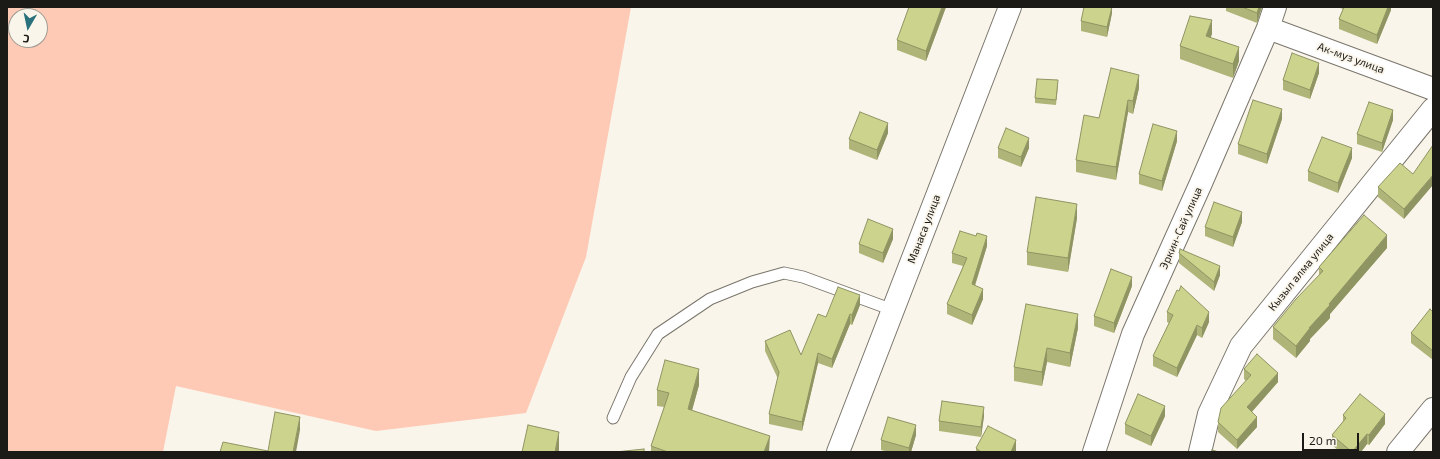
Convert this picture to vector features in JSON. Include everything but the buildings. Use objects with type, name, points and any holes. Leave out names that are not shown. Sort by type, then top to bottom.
[{"type":"street","name":"Манаса улица","points":[[838,452],[1010,7]]},
{"type":"street","name":"Эркин-Сай улица","points":[[1094,452],[1133,334],[1201,183],[1268,28],[1275,7]]},
{"type":"street","name":"Ак-муз улица","points":[[1268,28],[1433,89]]},
{"type":"street","name":"Кызыл алма улица","points":[[1200,452],[1209,414],[1241,346],[1433,108]]},
{"type":"street","points":[[1398,452],[1433,410]]},
{"type":"lane","points":[[613,418],[630,377],[658,334],[710,299],[752,282],[784,273],[803,277],[893,310]]},
{"type":"shaded area","points":[[7,7],[631,7],[586,257],[526,413],[376,431],[176,386],[163,452],[7,452]]}]
